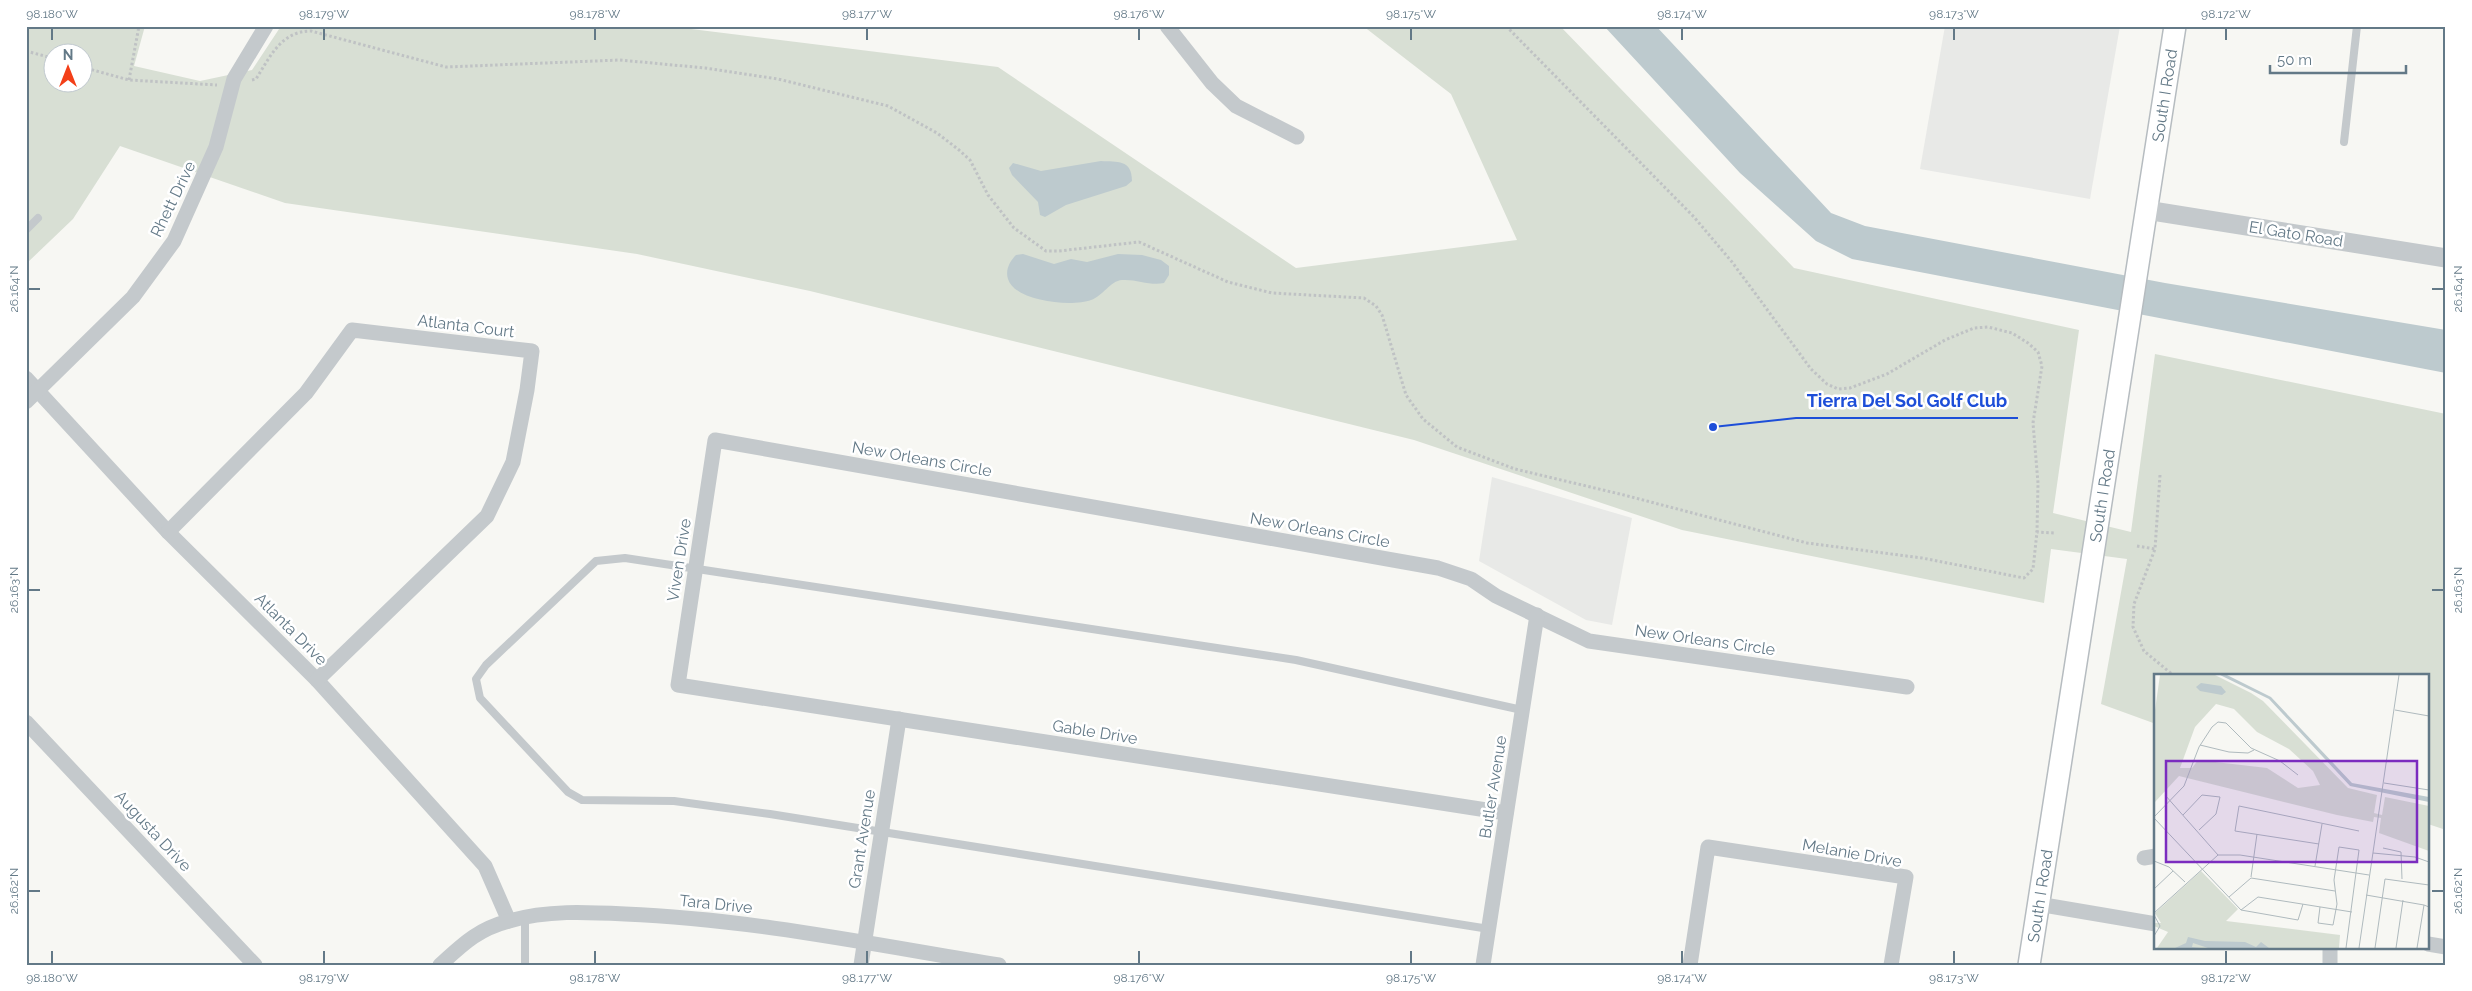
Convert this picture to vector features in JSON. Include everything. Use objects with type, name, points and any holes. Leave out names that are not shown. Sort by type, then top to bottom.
[{"type":"main road","name":"South I Road","points":[[2029,965],[2175,26]]},
{"type":"street","name":"Rhett Drive","points":[[26,402],[133,297],[174,241],[216,147],[234,79],[266,26]]},
{"type":"street","points":[[1167,26],[1212,83],[1236,106],[1297,137]]},
{"type":"street","name":"El Gato Road","points":[[2146,210],[2446,258]]},
{"type":"street","name":"Atlanta Court","points":[[168,532],[306,393],[352,330],[532,351],[527,390],[513,462],[487,516],[317,680]]},
{"type":"street","name":"Atlanta Drive","points":[[26,378],[168,532],[317,680],[485,866],[509,921]]},
{"type":"street","name":"Viven Drive","points":[[678,685],[715,440]]},
{"type":"street","name":"New Orleans Circle","points":[[715,440],[1438,568],[1471,579],[1496,596],[1588,641],[1907,687]]},
{"type":"street","name":"Butler Avenue","points":[[1483,965],[1537,615]]},
{"type":"street","name":"Gable Drive","points":[[678,685],[1506,813]]},
{"type":"street","name":"Grant Avenue","points":[[861,965],[899,720]]},
{"type":"street","name":"Augusta Drive","points":[[26,722],[255,965]]},
{"type":"street","name":"Melanie Drive","points":[[1690,965],[1708,847],[1906,877],[1890,965]]},
{"type":"street","points":[[2038,904],[2154,924]]},
{"type":"street","name":"Tara Drive","points":[[440,965],[472,936],[509,921],[564,912],[650,915],[730,922],[999,965]]},
{"type":"street","points":[[2430,944],[2446,947]]},
{"type":"street","points":[[2330,948],[2330,965]]},
{"type":"lane","points":[[2344,142],[2357,26]]},
{"type":"lane","points":[[26,230],[38,218]]},
{"type":"lane","points":[[1488,929],[880,834],[770,814],[674,801],[582,800],[568,792],[480,698],[476,680],[486,665],[596,561],[625,558],[1296,660],[1522,710]]},
{"type":"lane","points":[[525,918],[525,965]]},
{"type":"path","points":[[129,80],[138,26]]},
{"type":"path","points":[[248,80],[256,79],[276,46],[289,36],[302,31],[311,31],[446,67],[620,60],[705,68],[778,79],[888,106],[937,133],[970,160],[988,195],[1014,228],[1046,251],[1139,242],[1228,282],[1272,292],[1364,298],[1376,306],[1382,315],[1406,395],[1423,419],[1457,447],[1515,469],[1624,495],[1807,543],[1922,558],[2024,578],[2032,569],[2037,532],[2038,482],[2033,423],[2042,366],[2038,352],[2012,333],[1988,327],[1974,328],[1945,340],[1887,374],[1850,388],[1838,389],[1826,384],[1811,369],[1732,262],[1694,217],[1506,26]]},
{"type":"path","points":[[26,51],[42,55]]},
{"type":"path","points":[[92,69],[129,80],[218,85]]},
{"type":"path","points":[[2160,475],[2155,549],[2134,604],[2133,627],[2144,651],[2172,674]]},
{"type":"path","points":[[2037,532],[2054,533]]},
{"type":"path","points":[[2137,546],[2155,549]]},
{"type":"shaded area","points":[[26,26],[145,26],[134,66],[200,81],[252,70],[281,26],[667,26],[998,67],[1296,268],[1517,240],[1451,94],[1363,26],[1560,26],[1794,268],[2079,330],[2053,513],[2131,532],[2155,354],[2446,414],[2446,830],[2430,825],[2430,674],[2154,674],[2154,723],[2101,704],[2127,559],[2051,549],[2044,603],[1682,530],[1414,440],[810,291],[637,254],[285,203],[120,146],[73,219],[26,264]]},
{"type":"shaded area","points":[[1604,26],[1656,26],[1831,213],[1865,226],[2165,283],[2446,330],[2446,373],[1852,259],[1816,241],[1740,173]]},
{"type":"shaded area","points":[[1945,26],[2120,26],[2090,199],[1920,169]]},
{"type":"shaded area","points":[[1101,161],[1123,163],[1129,169],[1132,181],[1126,186],[1066,205],[1045,217],[1040,215],[1038,202],[1012,175],[1009,168],[1013,163],[1041,171]]},
{"type":"shaded area","points":[[1023,254],[1054,264],[1071,259],[1087,262],[1118,254],[1142,255],[1161,260],[1169,266],[1169,275],[1164,283],[1159,284],[1128,280],[1118,281],[1095,298],[1082,302],[1045,301],[1021,293],[1013,287],[1008,279],[1007,272],[1010,263],[1016,255]]},
{"type":"shaded area","points":[[1492,477],[1632,518],[1612,625],[1586,620],[1479,561]]},
{"type":"place","name":"Tierra Del Sol Golf Club","points":[[1713,427]]}]
